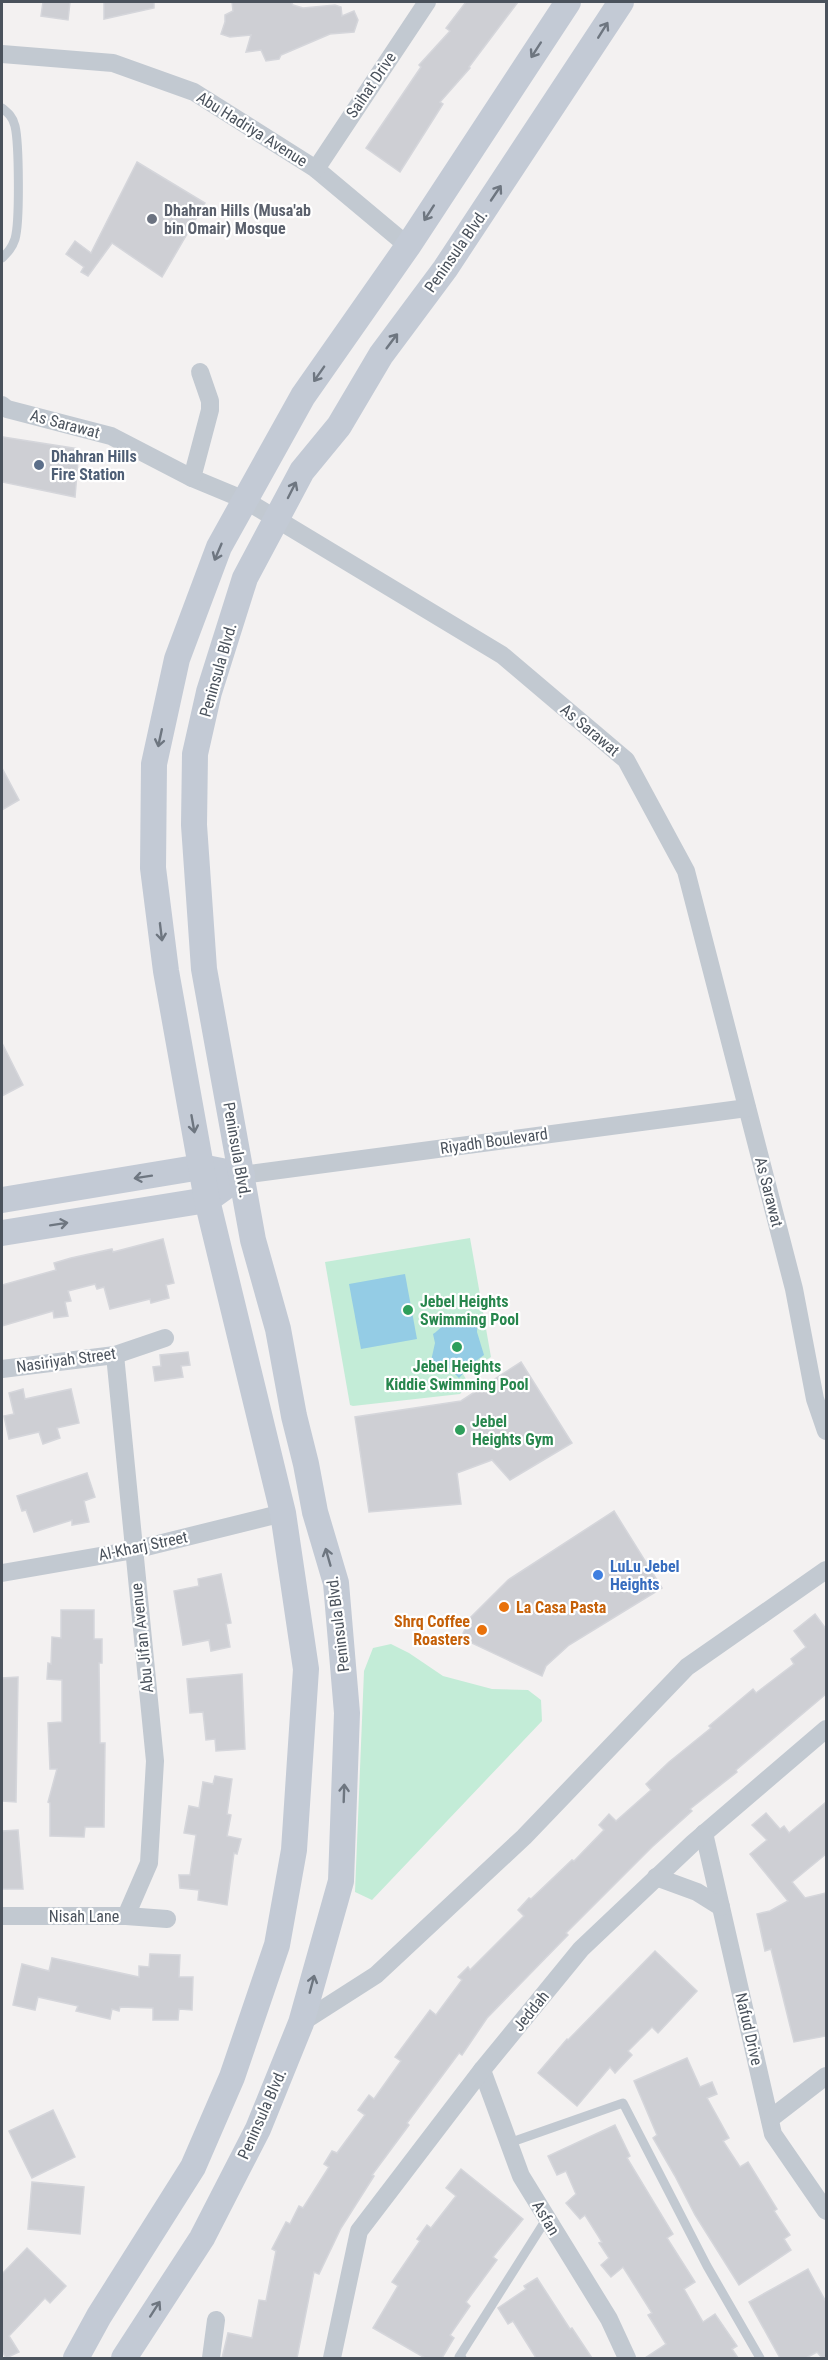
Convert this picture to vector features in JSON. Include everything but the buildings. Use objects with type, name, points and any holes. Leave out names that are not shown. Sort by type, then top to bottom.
[{"type":"main road","points":[[76,2358],[99,2316],[192,2167],[232,2077],[277,1945],[294,1851],[306,1669],[283,1513],[207,1200],[166,971],[153,868],[154,764],[177,659],[219,547],[303,396],[408,246],[568,2]]},
{"type":"main road","name":"Peninsula Blvd.","points":[[124,2358],[202,2238],[258,2129],[301,2023],[341,1881],[347,1713],[336,1583],[315,1512],[278,1329],[253,1240],[204,969],[194,825],[195,754],[209,692],[246,578],[302,471],[339,426],[381,355],[445,269],[621,2]]},
{"type":"main road","name":"Riyadh Boulevard","points":[[2,1200],[201,1167],[242,1175]]},
{"type":"main road","name":"Riyadh Boulevard","points":[[2,1233],[207,1200],[242,1175]]},
{"type":"street","name":"Saihat Drive","points":[[316,169],[427,2]]},
{"type":"street","name":"Abu Hadriya Avenue","points":[[2,54],[113,63],[194,92],[316,169],[408,246]]},
{"type":"street","points":[[192,478],[210,410],[210,401],[200,372]]},
{"type":"street","name":"As Sarawat","points":[[2,405],[111,435],[192,478],[245,500],[502,655],[626,760],[686,871],[794,1289],[815,1399],[826,1431]]},
{"type":"street","name":"Riyadh Boulevard","points":[[242,1175],[747,1108]]},
{"type":"street","name":"Nasiriyah Street","points":[[2,1369],[115,1355],[165,1338]]},
{"type":"street","name":"Abu Jifan Avenue","points":[[115,1355],[155,1761],[149,1863],[126,1916]]},
{"type":"street","name":"Al-Kharj Street","points":[[2,1573],[134,1550],[283,1513]]},
{"type":"street","points":[[301,2023],[376,1975],[524,1837],[687,1667],[826,1570]]},
{"type":"street","name":"Jeddah","points":[[332,2358],[359,2231],[482,2070],[581,1949],[704,1833],[826,1729]]},
{"type":"street","name":"Nafud Drive","points":[[704,1833],[773,2134],[826,2211]]},
{"type":"street","points":[[656,1877],[697,1892],[721,1906]]},
{"type":"street","name":"Nisah Lane","points":[[2,1916],[126,1916],[166,1919]]},
{"type":"street","name":"Asfan","points":[[482,2070],[521,2176],[609,2319],[627,2358]]},
{"type":"street","points":[[770,2119],[826,2076]]},
{"type":"street","points":[[211,2358],[216,2320]]},
{"type":"lane","points":[[2,108],[10,114],[15,127],[18,195],[15,238],[10,251],[2,258]]},
{"type":"lane","points":[[509,2143],[623,2103],[707,2266],[760,2358]]},
{"type":"lane","points":[[462,2358],[459,2357],[547,2218]]},
{"type":"green space","name":"Jebel Heights Swimming Pool","points":[[470,1238],[491,1357],[463,1374],[469,1384],[460,1394],[350,1405],[325,1262]]},
{"type":"green space","points":[[391,1644],[443,1676],[492,1689],[528,1690],[541,1700],[542,1721],[372,1900],[355,1892],[364,1671],[373,1648]]},
{"type":"water","name":"Jebel Heights Swimming Pool","points":[[405,1274],[417,1339],[361,1349],[349,1284]]},
{"type":"water","name":"Jebel Heights Kiddie Swimming Pool","points":[[456,1316],[465,1319],[478,1318],[477,1332],[484,1355],[459,1378],[446,1365],[431,1361],[435,1343],[433,1334]]},
{"type":"place","name":"Dhahran Hills (Musa'ab bin Omair) Mosque","points":[[152,219]]},
{"type":"place","name":"Dhahran Hills Fire Station","points":[[39,465]]},
{"type":"place","name":"Jebel Heights Swimming Pool","points":[[408,1310]]},
{"type":"place","name":"Jebel Heights Kiddie Swimming Pool","points":[[457,1347]]},
{"type":"place","name":"Jebel Heights Gym","points":[[460,1430]]},
{"type":"place","name":"LuLu Jebel Heights","points":[[598,1575]]},
{"type":"place","name":"La Casa Pasta","points":[[504,1607]]},
{"type":"place","name":"Shrq Coffee Roasters","points":[[482,1630]]}]
